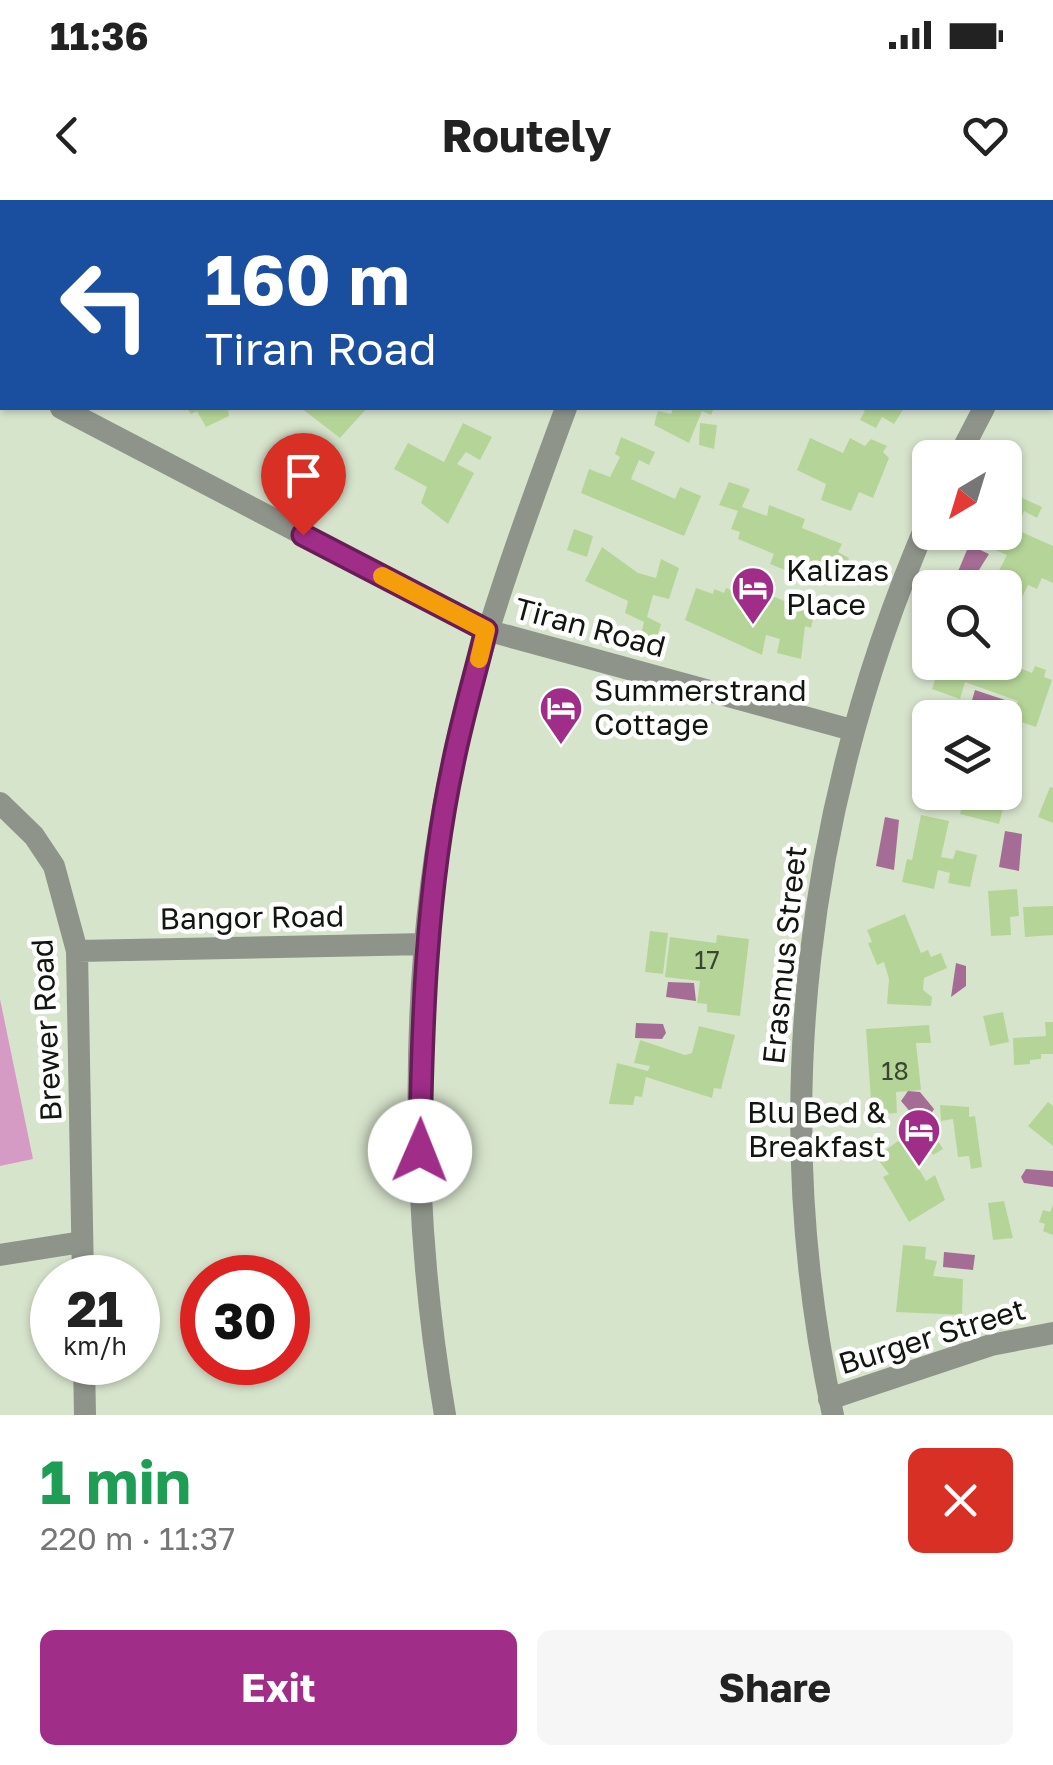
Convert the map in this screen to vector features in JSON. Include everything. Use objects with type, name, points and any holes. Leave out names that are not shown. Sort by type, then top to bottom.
[{"type":"street","name":"Tiran Road","points":[[64,410],[486,630],[852,730]]},
{"type":"street","points":[[445,1415],[421,1171],[427,944],[453,763],[486,630],[565,410]]},
{"type":"street","points":[[967,440],[983,410]]},
{"type":"street","name":"Erasmus Street","points":[[831,1407],[806,1237],[802,1023],[820,868],[852,730],[887,620],[916,550]]},
{"type":"street","name":"Brewer Road","points":[[0,802],[34,836],[54,866],[77,952],[82,1255]]},
{"type":"street","name":"Bangor Road","points":[[77,952],[427,944]]},
{"type":"street","points":[[0,1256],[82,1242]]},
{"type":"street","name":"Burger Street","points":[[831,1407],[992,1345],[1053,1332]]},
{"type":"street","points":[[84,1385],[84,1415]]},
{"type":"shaded area","points":[[967,550],[989,554],[979,570],[959,570]]},
{"type":"shaded area","points":[[975,690],[1005,700],[972,700]]},
{"type":"shaded area","points":[[885,817],[899,820],[894,870],[876,866]]},
{"type":"shaded area","points":[[1005,831],[1022,834],[1019,871],[999,867]]},
{"type":"shaded area","points":[[956,963],[966,966],[966,986],[951,997]]},
{"type":"shaded area","points":[[668,982],[694,983],[696,1001],[666,997]]},
{"type":"shaded area","points":[[0,999],[33,1159],[0,1166]]},
{"type":"shaded area","points":[[636,1023],[663,1024],[666,1033],[662,1039],[635,1038]]},
{"type":"shaded area","points":[[908,1091],[920,1092],[934,1109],[928,1120],[912,1114],[901,1101]]},
{"type":"shaded area","points":[[1026,1169],[1053,1171],[1053,1187],[1024,1183],[1021,1177]]},
{"type":"shaded area","points":[[944,1252],[975,1255],[973,1270],[943,1267]]},
{"type":"building","points":[[188,410],[228,410],[229,416],[206,427],[197,411],[191,414]]},
{"type":"building","points":[[304,410],[365,410],[340,438]]},
{"type":"building","points":[[672,410],[713,410],[711,415],[702,411],[689,443],[654,425],[658,411],[671,414]]},
{"type":"building","points":[[903,410],[894,424],[882,417],[876,428],[860,420],[865,411]]},
{"type":"building","points":[[463,423],[492,437],[480,460],[466,452],[457,464],[474,473],[448,524],[421,503],[427,487],[394,469],[408,443],[444,462]]},
{"type":"building","points":[[700,423],[717,425],[714,449],[699,445]]},
{"type":"building","points":[[313,437],[331,450],[328,455],[332,458],[320,473],[296,457]]},
{"type":"building","points":[[621,437],[655,452],[649,465],[639,460],[631,479],[675,499],[680,487],[701,496],[684,536],[581,493],[589,469],[610,477],[620,457],[615,454]]},
{"type":"building","points":[[810,438],[843,453],[850,438],[865,446],[871,439],[887,446],[883,452],[889,458],[873,498],[859,492],[851,511],[821,500],[826,484],[797,470]]},
{"type":"building","points":[[729,482],[750,489],[742,507],[767,516],[769,505],[805,519],[802,528],[842,544],[838,552],[849,558],[842,577],[793,555],[785,570],[770,564],[774,554],[738,539],[740,532],[731,529],[738,511],[719,505]]},
{"type":"building","points":[[1022,498],[1042,507],[1037,518],[1024,511],[1022,516]]},
{"type":"building","points":[[574,529],[593,536],[587,557],[567,550]]},
{"type":"building","points":[[1022,532],[1053,546],[1053,583],[1042,578],[1037,589],[1028,585],[1022,597],[1022,570],[999,570],[1007,555],[995,550],[1022,550]]},
{"type":"building","points":[[602,547],[638,573],[656,578],[661,559],[679,568],[669,599],[653,595],[647,617],[661,624],[656,641],[641,635],[644,622],[625,613],[628,601],[585,581]]},
{"type":"building","points":[[748,587],[795,605],[797,613],[798,605],[815,611],[811,628],[805,626],[801,659],[777,653],[780,639],[766,635],[762,655],[685,620],[696,588],[713,594],[714,589],[724,593],[726,588],[746,596]]},
{"type":"building","points":[[1035,666],[1046,670],[1044,677],[1052,680],[1036,727],[1022,722],[1022,700],[965,682],[960,699],[932,689],[935,680],[1022,680],[1022,669],[1032,673]]},
{"type":"building","points":[[1050,787],[1053,788],[1053,823],[1038,817]]},
{"type":"building","points":[[961,810],[1003,810],[999,824],[960,814]]},
{"type":"building","points":[[921,815],[949,821],[941,857],[953,859],[956,850],[977,855],[970,887],[948,883],[950,873],[938,870],[934,889],[902,882],[907,859],[912,860]]},
{"type":"building","points":[[1017,889],[1019,916],[1010,917],[1011,935],[991,936],[988,891]]},
{"type":"building","points":[[1053,906],[1053,935],[1025,937],[1023,907]]},
{"type":"building","points":[[905,914],[921,953],[928,950],[931,957],[941,953],[947,968],[924,978],[923,990],[932,997],[931,1006],[887,1004],[889,979],[884,962],[877,965],[868,943],[872,942],[867,930]]},
{"type":"building","points":[[650,931],[668,933],[663,974],[645,972]]},
{"type":"building","points":[[717,935],[749,939],[740,1016],[707,1012],[707,1004],[697,1003],[700,981],[665,977],[670,937],[716,943]]},
{"type":"building","points":[[1003,1012],[1009,1042],[990,1046],[983,1016]]},
{"type":"building","points":[[1045,1022],[1053,1022],[1053,1054],[1041,1054],[1041,1059],[1030,1060],[1030,1064],[1014,1065],[1013,1038],[1046,1036]]},
{"type":"building","points":[[929,1025],[931,1043],[916,1043],[921,1090],[896,1092],[897,1113],[872,1115],[866,1029]]},
{"type":"building","points":[[699,1026],[735,1035],[721,1089],[714,1088],[712,1098],[646,1077],[642,1097],[635,1096],[633,1105],[609,1104],[617,1063],[648,1071],[650,1066],[634,1063],[640,1040],[685,1055],[692,1053]]},
{"type":"building","points":[[1048,1102],[1053,1106],[1053,1146],[1028,1126]]},
{"type":"building","points":[[940,1105],[969,1107],[969,1117],[975,1116],[982,1167],[971,1169],[969,1156],[958,1157],[953,1119],[941,1121]]},
{"type":"building","points":[[921,1132],[927,1141],[935,1136],[943,1149],[933,1155],[930,1150],[913,1159],[926,1181],[935,1175],[945,1200],[909,1222],[883,1177],[889,1174],[876,1157],[901,1139]]},
{"type":"building","points":[[1004,1201],[1013,1238],[993,1240],[988,1203]]},
{"type":"building","points":[[1053,1205],[1053,1235],[1043,1231],[1045,1224],[1039,1222],[1043,1210],[1050,1212]]},
{"type":"building","points":[[903,1245],[926,1247],[925,1259],[937,1261],[933,1276],[963,1279],[962,1315],[896,1312]]},
{"type":"slow traffic","points":[[382,576],[486,630],[479,659]]},
{"type":"place","name":"Kalizas Place","points":[[753,626]]},
{"type":"place","name":"Summerstrand Cottage","points":[[561,746]]},
{"type":"place","name":"Blu Bed & Breakfast","points":[[919,1168]]},
{"type":"route","points":[[303,535],[486,630],[453,763],[434,878],[427,944],[420,1151]]}]
